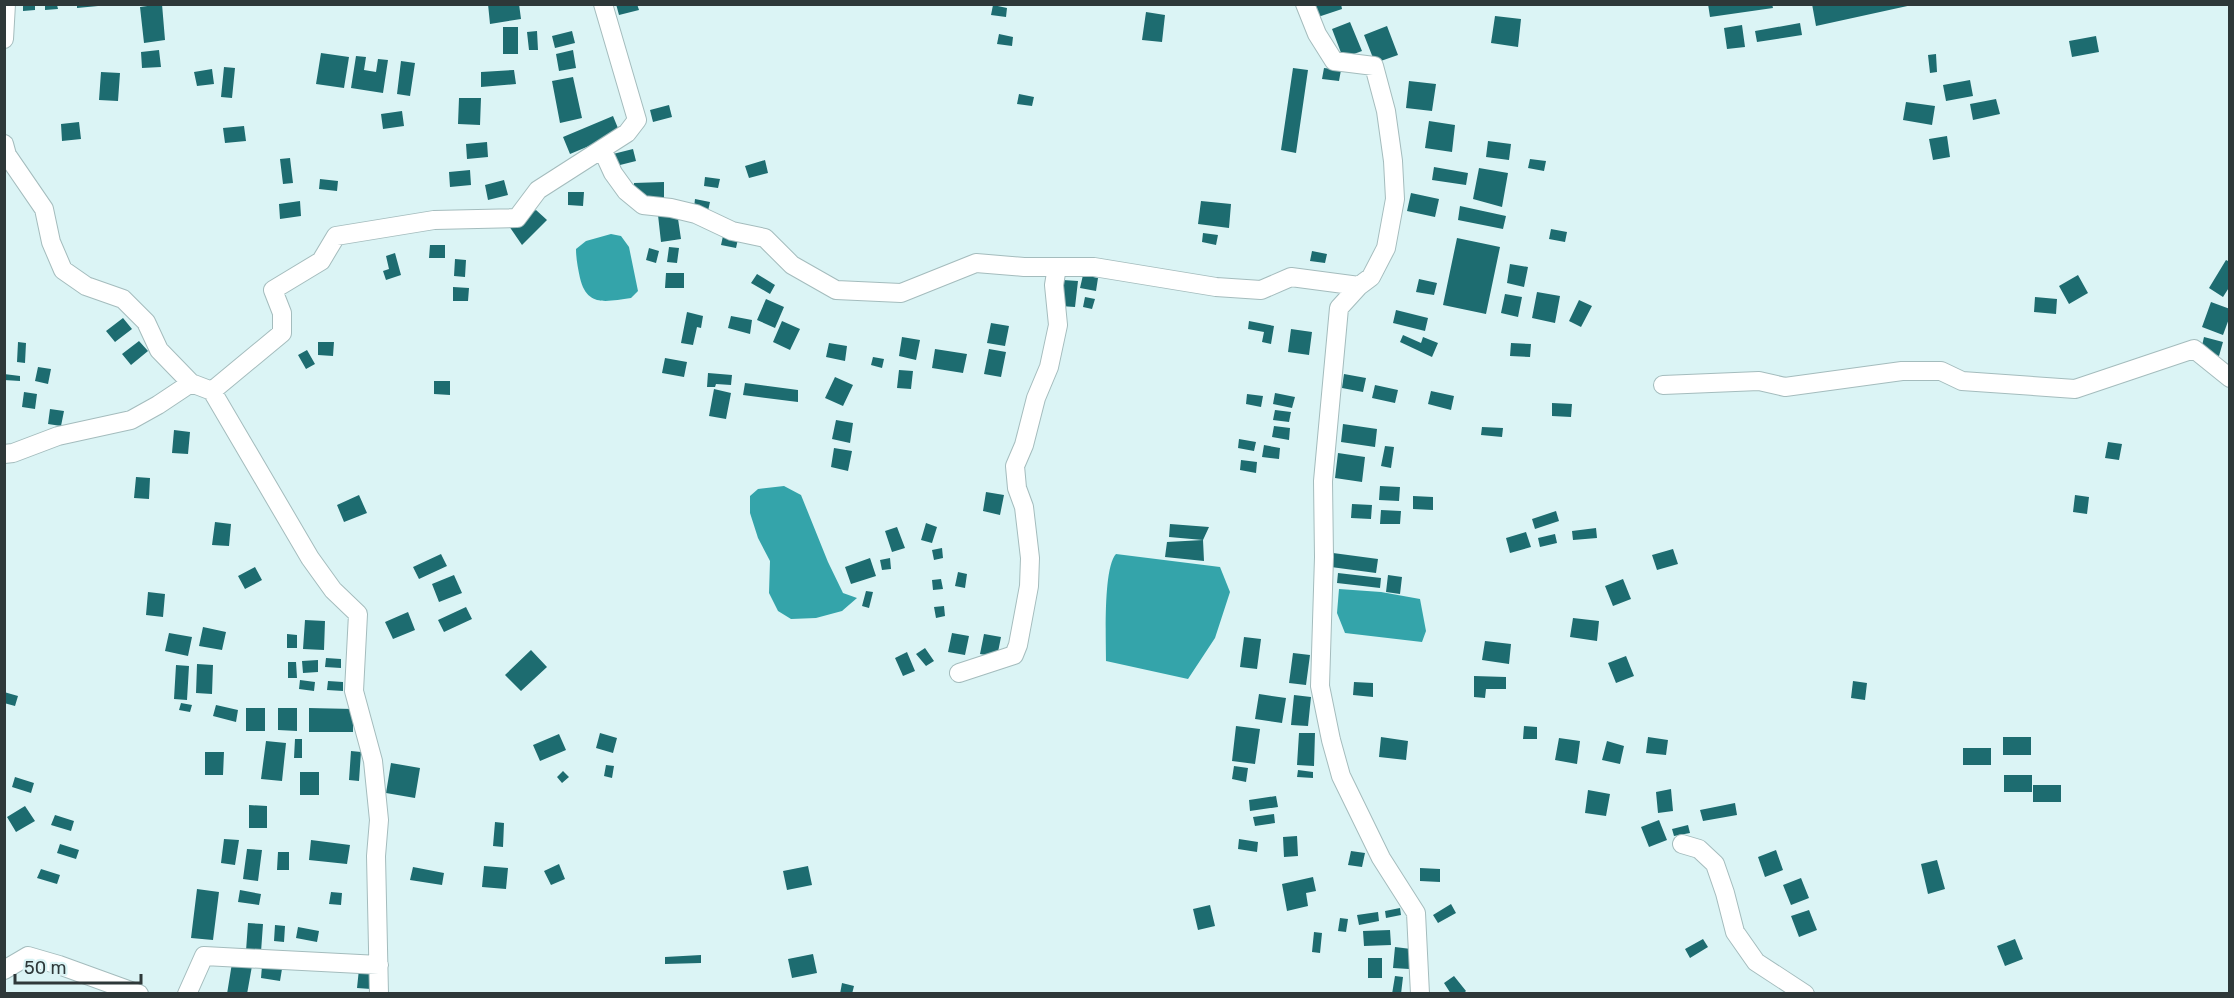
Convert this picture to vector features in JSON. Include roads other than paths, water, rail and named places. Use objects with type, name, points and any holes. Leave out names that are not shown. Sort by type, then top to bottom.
[{"type":"street","points":[[4,39],[6,4]]},
{"type":"street","points":[[212,391],[282,333],[282,313],[273,290],[321,261],[336,236],[434,220],[517,218],[538,190],[627,133],[637,120],[603,4]]},
{"type":"street","points":[[1305,4],[1317,34],[1334,61],[1374,66],[1386,111],[1393,161],[1395,199],[1386,248],[1371,277],[1359,286],[1339,308],[1323,481],[1324,557],[1320,686],[1341,776],[1381,858],[1416,913],[1420,993]]},
{"type":"street","points":[[4,144],[7,155],[44,209],[51,242],[63,270],[86,286],[123,299],[147,322],[159,350],[191,383],[212,391],[310,558],[333,590],[358,614],[354,690],[374,761],[377,788],[380,993]]},
{"type":"street","points":[[602,149],[613,173],[626,191],[643,205],[696,214],[732,231],[765,238],[792,265],[836,290],[901,294],[976,264],[1094,267],[1216,287],[1260,290],[1291,277],[1359,286]]},
{"type":"street","points":[[959,673],[1014,655],[1018,645],[1029,586],[1030,558],[1024,507],[1017,488],[1015,466],[1024,445],[1036,398],[1050,367],[1058,325],[1054,285],[1057,267]]},
{"type":"street","points":[[1663,385],[1759,381],[1785,387],[1902,371],[1941,370],[1962,381],[2075,389],[2194,349],[2229,378]]},
{"type":"street","points":[[4,454],[13,453],[58,436],[131,420],[191,383]]},
{"type":"street","points":[[1682,844],[1699,849],[1714,864],[1725,892],[1735,932],[1756,963],[1806,993]]},
{"type":"street","points":[[187,993],[204,956],[379,965]]},
{"type":"street","points":[[4,970],[28,957],[59,965],[139,993]]},
{"type":"water","points":[[611,234],[621,236],[629,247],[638,291],[631,298],[606,301],[593,298],[583,288],[576,249],[586,241]]},
{"type":"water","points":[[784,486],[801,495],[843,593],[857,598],[842,611],[816,618],[791,619],[778,611],[769,593],[770,561],[758,538],[750,513],[750,496],[758,489]]},
{"type":"water","points":[[1116,554],[1220,567],[1230,592],[1215,638],[1188,679],[1106,661],[1107,588],[1112,562]]},
{"type":"water","points":[[1339,589],[1381,592],[1420,599],[1426,631],[1422,642],[1345,633],[1337,613]]}]
